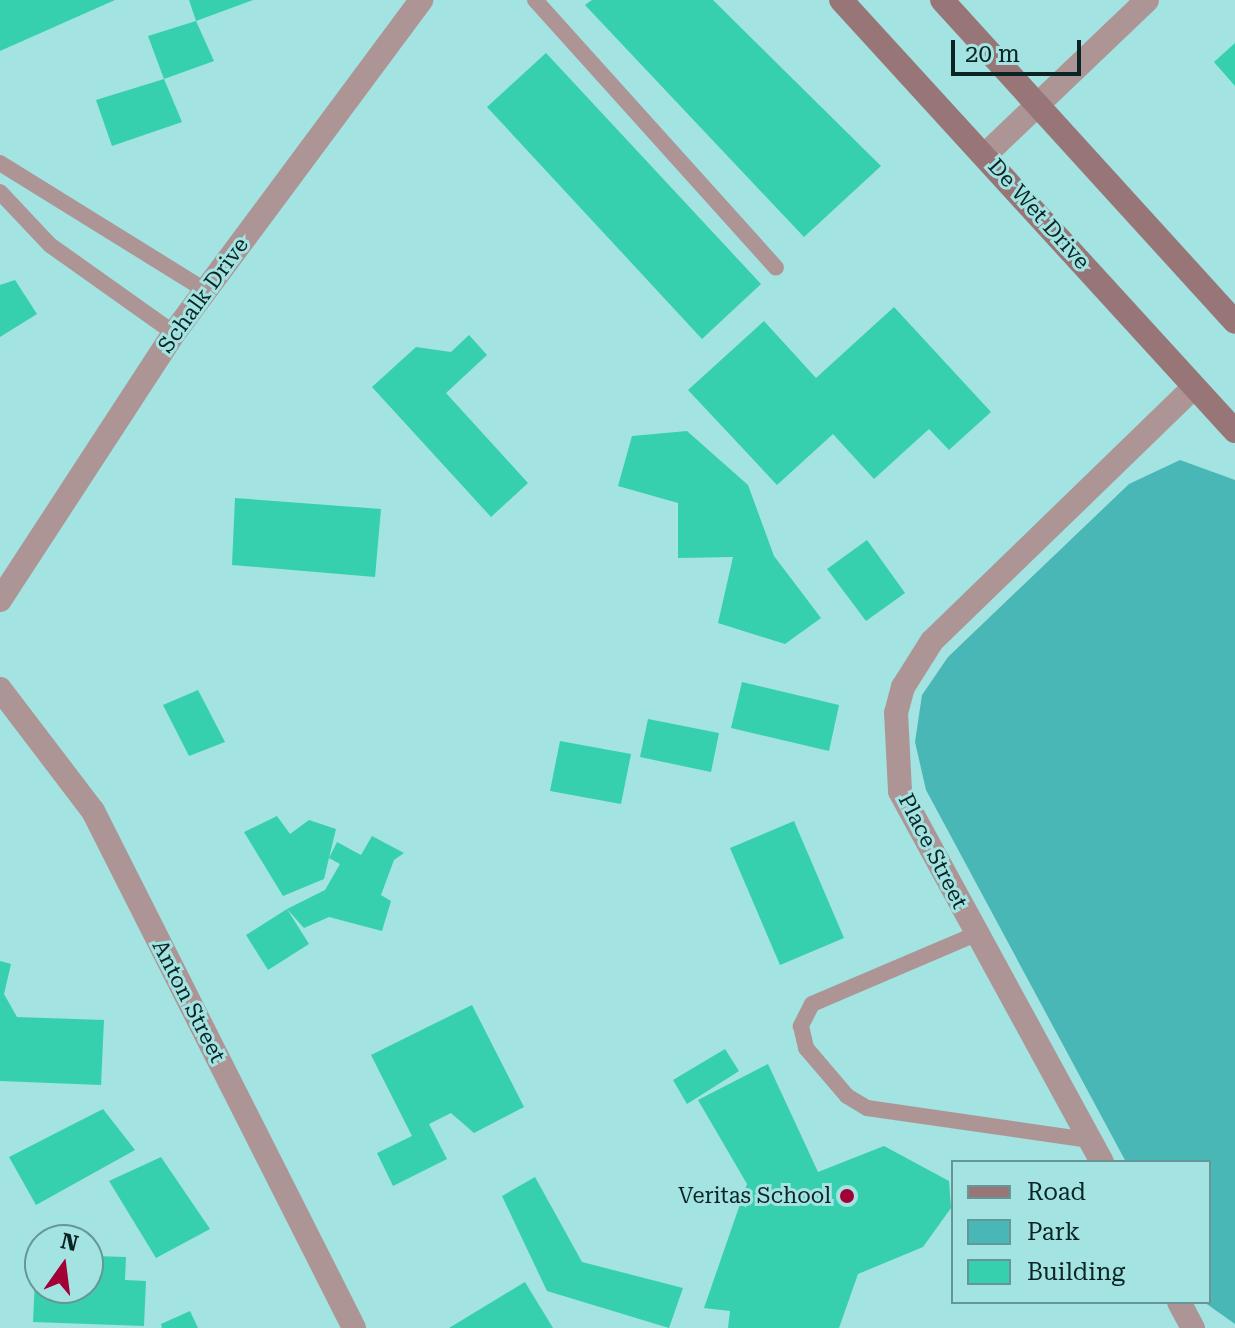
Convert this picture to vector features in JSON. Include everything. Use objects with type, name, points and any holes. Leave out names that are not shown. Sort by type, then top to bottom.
[{"type":"street","name":"Schalk Drive","points":[[0,600],[174,333],[421,0]]},
{"type":"street","name":"De Wet Drive","points":[[841,0],[1235,431]]},
{"type":"street","points":[[942,0],[1040,104],[1235,322]]},
{"type":"street","points":[[985,155],[1147,0]]},
{"type":"street","name":"Place Street","points":[[1101,1160],[900,791],[893,739],[903,687],[950,621],[1194,387]]},
{"type":"street","name":"Anton Street","points":[[0,689],[93,811],[354,1328]]},
{"type":"street","points":[[1180,1304],[1193,1328]]},
{"type":"lane","points":[[535,0],[776,268]]},
{"type":"lane","points":[[0,163],[76,204],[205,290]]},
{"type":"lane","points":[[0,192],[50,245],[174,333]]},
{"type":"lane","points":[[976,934],[812,1004],[801,1026],[806,1048],[847,1096],[867,1108],[1090,1140]]},
{"type":"green space","points":[[1180,460],[1235,480],[1235,1324],[1207,1304],[1211,1304],[1211,1160],[1125,1160],[926,790],[915,742],[922,695],[948,657],[1129,484]]},
{"type":"building","points":[[0,0],[115,0],[0,51]]},
{"type":"building","points":[[189,0],[253,0],[196,21]]},
{"type":"building","points":[[592,0],[713,0],[881,166],[804,237],[585,5]]},
{"type":"building","points":[[196,21],[214,61],[164,79],[148,36]]},
{"type":"building","points":[[1235,43],[1235,86],[1214,62]]},
{"type":"building","points":[[546,53],[761,284],[702,339],[487,107]]},
{"type":"building","points":[[164,79],[182,122],[112,146],[96,100]]},
{"type":"building","points":[[15,280],[37,314],[0,337],[0,285]]},
{"type":"building","points":[[894,307],[991,412],[949,450],[929,429],[874,479],[833,434],[777,485],[688,390],[764,321],[816,378]]},
{"type":"building","points":[[469,335],[487,355],[446,393],[528,483],[491,517],[372,387],[416,347],[451,352]]},
{"type":"building","points":[[687,431],[748,485],[774,556],[821,618],[785,644],[718,623],[733,557],[678,558],[678,503],[618,486],[632,436]]},
{"type":"building","points":[[235,498],[381,509],[375,577],[232,565]]},
{"type":"building","points":[[867,540],[905,593],[866,621],[827,569]]},
{"type":"building","points":[[742,682],[839,705],[829,751],[731,728]]},
{"type":"building","points":[[198,690],[225,742],[189,756],[163,705]]},
{"type":"building","points":[[648,719],[719,733],[711,772],[640,757]]},
{"type":"building","points":[[560,741],[631,754],[621,804],[550,791]]},
{"type":"building","points":[[277,816],[290,834],[309,820],[336,829],[324,879],[283,896],[244,832]]},
{"type":"building","points":[[794,821],[844,938],[780,965],[730,848]]},
{"type":"building","points":[[372,836],[404,853],[394,860],[381,895],[391,901],[382,931],[329,917],[304,928],[287,909],[325,890],[340,864],[329,858],[337,842],[361,855]]},
{"type":"building","points":[[287,909],[309,944],[268,970],[246,935]]},
{"type":"building","points":[[0,961],[11,964],[4,994],[17,1017],[104,1020],[101,1085],[0,1081]]},
{"type":"building","points":[[472,1005],[524,1107],[474,1133],[451,1113],[429,1124],[447,1159],[393,1186],[377,1153],[412,1136],[371,1055]]},
{"type":"building","points":[[725,1049],[739,1071],[687,1104],[673,1080]]},
{"type":"building","name":"Veritas School","points":[[768,1064],[818,1172],[884,1146],[949,1181],[951,1208],[923,1247],[858,1274],[839,1328],[728,1328],[730,1311],[704,1308],[747,1184],[698,1100]]},
{"type":"building","points":[[103,1109],[135,1150],[36,1205],[9,1157]]},
{"type":"building","points":[[161,1157],[210,1229],[156,1258],[109,1181]]},
{"type":"building","points":[[535,1177],[582,1262],[683,1288],[669,1328],[547,1291],[502,1196]]},
{"type":"building","points":[[104,1256],[126,1257],[125,1280],[146,1281],[144,1326],[33,1322],[34,1304],[104,1304]]},
{"type":"building","points":[[525,1282],[553,1328],[449,1328]]},
{"type":"building","points":[[190,1311],[198,1328],[162,1328],[161,1324]]},
{"type":"place","name":"Veritas School","points":[[847,1196]]}]
